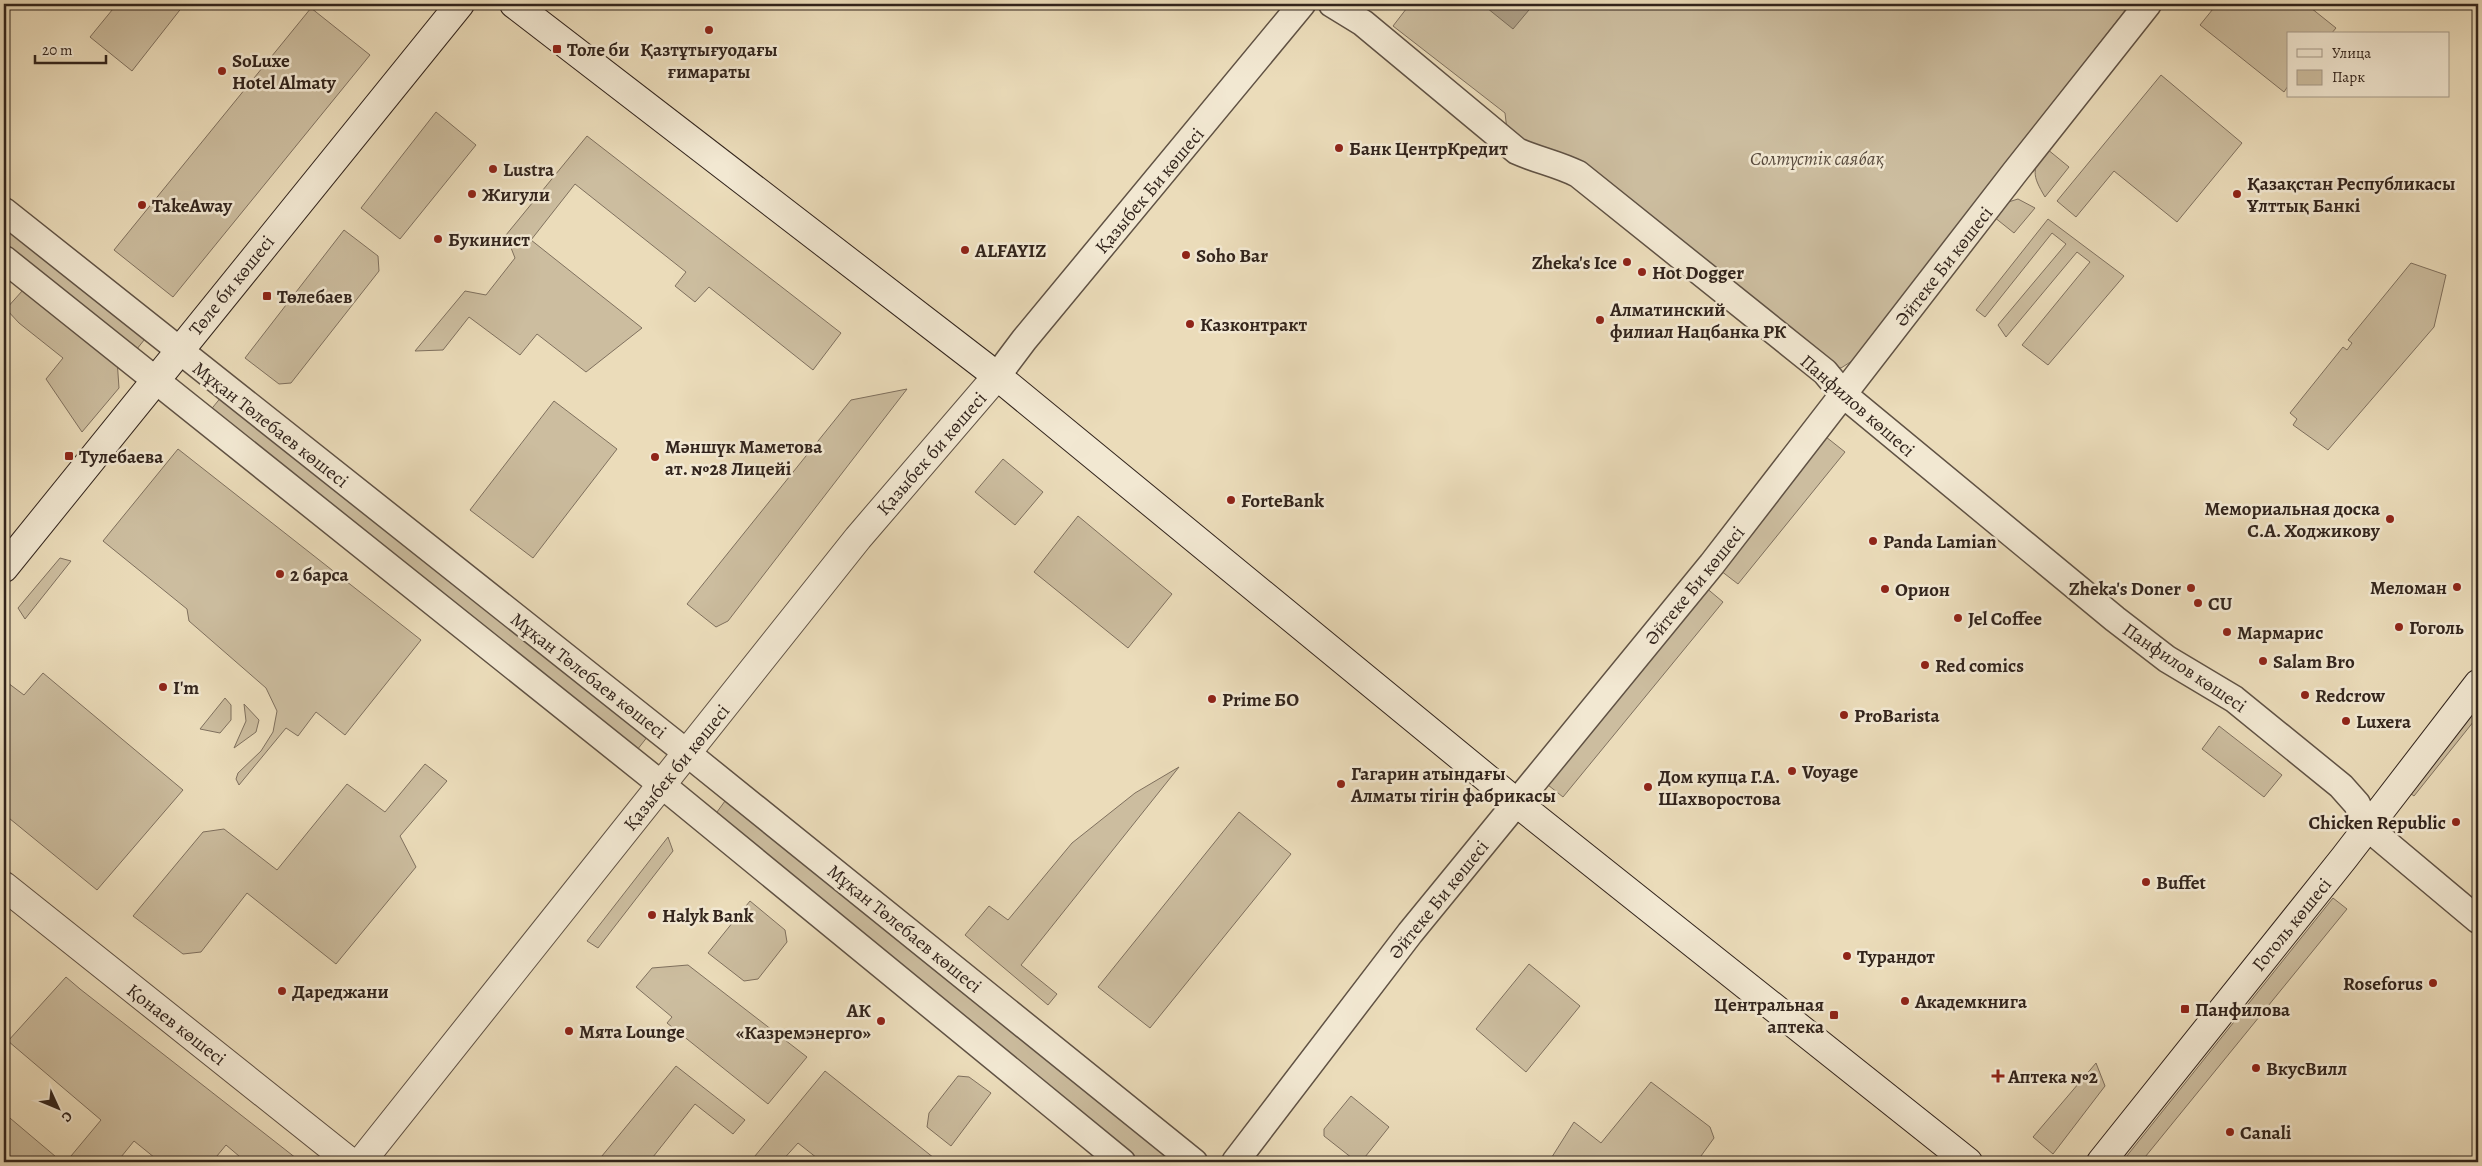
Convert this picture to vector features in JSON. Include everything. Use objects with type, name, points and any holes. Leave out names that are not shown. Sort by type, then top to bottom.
[{"type":"main road","name":"Төле би көшесі","points":[[4,568],[460,4]]},
{"type":"main road","points":[[514,4],[997,376],[1517,803],[1968,1162]]},
{"type":"main road","name":"Қазыбек би көшесі","points":[[361,1162],[858,538],[997,376]]},
{"type":"main road","name":"Гоголь көшесі","points":[[2101,1162],[2377,835],[2478,684]]},
{"type":"main road","name":"Қонаев көшесі","points":[[4,886],[350,1162]]},
{"type":"street","name":"Қазыбек Би көшесі","points":[[997,376],[1024,340],[1302,4]]},
{"type":"street","name":"Панфилов көшесі","points":[[1332,4],[1363,23],[1517,151],[1538,160],[1560,165],[1578,174],[1825,372],[1844,395],[2115,619],[2167,659],[2234,699],[2341,786],[2357,804],[2377,835],[2478,920]]},
{"type":"street","name":"Әйтеке Би көшесі","points":[[1235,1162],[1410,933],[1712,564],[2148,4]]},
{"type":"street","name":"Мұқан Төлебаев көшесі","points":[[4,211],[178,351],[687,752],[1194,1162]]},
{"type":"street","name":"Мұқан Төлебаев көшесі","points":[[4,258],[662,785],[1122,1162]]},
{"type":"green space","points":[[117,4],[181,4],[183,6],[132,71],[90,37]]},
{"type":"green space","name":"Солтүстік саябақ","points":[[1410,4],[2130,4],[1852,361],[1841,368],[1826,363],[1549,154],[1507,130],[1505,113],[1393,26]]},
{"type":"green space","points":[[2217,4],[2306,4],[2336,28],[2333,32],[2287,32],[2287,88],[2284,92],[2200,25]]},
{"type":"green space","points":[[311,8],[370,55],[173,297],[114,250]]},
{"type":"green space","points":[[2161,75],[2242,143],[2177,222],[2114,171],[2076,217],[2057,201]]},
{"type":"green space","points":[[436,112],[476,145],[400,239],[361,208]]},
{"type":"green space","points":[[587,136],[841,333],[813,370],[709,287],[695,302],[675,286],[686,272],[575,184],[531,240],[642,328],[586,372],[537,334],[520,355],[469,317],[443,350],[415,351],[465,291],[486,295],[515,258],[506,235]]},
{"type":"green space","points":[[2047,149],[2069,167],[2045,197],[2035,172],[2038,162]]},
{"type":"green space","points":[[2018,199],[2035,208],[2014,233],[1994,217],[2005,203]]},
{"type":"green space","points":[[4,211],[152,330],[129,359],[117,359],[119,388],[82,432],[46,379],[63,358],[19,323],[6,309],[31,281],[4,259]]},
{"type":"green space","points":[[2048,219],[2124,276],[2048,365],[2022,345],[2090,262],[2077,252],[2006,337],[1998,325],[2066,244],[2052,233],[1985,317],[1976,310]]},
{"type":"green space","points":[[344,230],[378,256],[379,271],[291,383],[279,384],[245,358]]},
{"type":"green space","points":[[2411,263],[2446,275],[2434,327],[2328,450],[2293,425],[2297,419],[2290,413],[2343,347],[2347,350],[2352,343],[2348,340]]},
{"type":"green space","points":[[907,389],[728,621],[716,627],[687,604],[851,400]]},
{"type":"green space","points":[[227,390],[655,727],[630,759],[204,418]]},
{"type":"green space","points":[[554,401],[617,449],[533,558],[470,510]]},
{"type":"green space","points":[[1816,429],[1845,452],[1738,584],[1712,564]]},
{"type":"green space","points":[[178,449],[421,640],[345,735],[316,712],[298,736],[286,728],[239,785],[236,779],[238,773],[261,751],[273,732],[277,711],[266,688],[189,621],[187,609],[103,541]]},
{"type":"green space","points":[[1003,459],[1043,492],[1015,525],[975,492]]},
{"type":"green space","points":[[1078,516],[1172,594],[1128,648],[1034,572]]},
{"type":"green space","points":[[60,558],[71,561],[25,619],[18,608]]},
{"type":"green space","points":[[1698,581],[1723,602],[1563,797],[1538,777]]},
{"type":"green space","points":[[43,673],[183,790],[97,890],[4,814],[4,680],[24,695]]},
{"type":"green space","points":[[225,698],[231,705],[231,720],[220,733],[200,729]]},
{"type":"green space","points":[[2478,701],[2478,716],[2414,796],[2406,790]]},
{"type":"green space","points":[[244,704],[259,720],[256,732],[234,748],[246,721]]},
{"type":"green space","points":[[2219,726],[2282,775],[2264,797],[2202,749]]},
{"type":"green space","points":[[425,764],[447,781],[400,836],[416,867],[336,964],[247,893],[201,952],[183,954],[133,916],[203,832],[224,829],[277,870],[347,784],[385,812]]},
{"type":"green space","points":[[1179,767],[1021,965],[1057,994],[1048,1005],[965,935],[989,906],[1008,920],[1072,843],[1135,793]]},
{"type":"green space","points":[[733,790],[1177,1162],[1122,1162],[709,823]]},
{"type":"green space","points":[[1239,812],[1291,854],[1150,1028],[1098,987]]},
{"type":"green space","points":[[668,837],[673,851],[598,948],[587,941]]},
{"type":"green space","points":[[2333,898],[2347,909],[2141,1162],[2122,1162]]},
{"type":"green space","points":[[750,901],[785,930],[787,942],[758,979],[744,981],[708,953]]},
{"type":"green space","points":[[1529,964],[1580,1006],[1526,1072],[1476,1029]]},
{"type":"green space","points":[[688,965],[807,1057],[768,1104],[667,1023],[672,1017],[636,987],[652,968]]},
{"type":"green space","points":[[66,977],[301,1162],[246,1162],[226,1145],[212,1162],[160,1162],[134,1141],[117,1162],[66,1162],[101,1120],[8,1041]]},
{"type":"green space","points":[[2096,1063],[2105,1086],[2053,1154],[2033,1137]]},
{"type":"green space","points":[[676,1066],[745,1120],[733,1134],[695,1104],[649,1162],[597,1162]]},
{"type":"green space","points":[[825,1071],[939,1162],[822,1162],[798,1143],[781,1162],[750,1162]]},
{"type":"green space","points":[[958,1076],[969,1077],[991,1093],[951,1146],[927,1127],[929,1113]]},
{"type":"green space","points":[[1651,1082],[1710,1127],[1714,1138],[1701,1156],[1708,1162],[1553,1162],[1550,1160],[1574,1122],[1601,1143]]},
{"type":"green space","points":[[1351,1096],[1389,1127],[1361,1162],[1357,1162],[1324,1136],[1324,1129]]},
{"type":"green space","points":[[4,1113],[62,1162],[4,1162]]},
{"type":"shaded area","points":[[1482,4],[1534,4],[1513,29]]},
{"type":"place","name":"Қазтұтығуодағы ғимараты","points":[[709,30]]},
{"type":"place","name":"Толе би","points":[[557,49]]},
{"type":"place","name":"SoLuxe Hotel Almaty","points":[[222,71]]},
{"type":"place","name":"Банк ЦентрКредит","points":[[1339,148]]},
{"type":"place","name":"Lustra","points":[[493,169]]},
{"type":"place","name":"Жигули","points":[[472,194]]},
{"type":"place","name":"Қазақстан Республикасы Ұлттық Банкі","points":[[2237,194]]},
{"type":"place","name":"TakeAway","points":[[142,205]]},
{"type":"place","name":"Букинист","points":[[438,239]]},
{"type":"place","name":"ALFAYIZ","points":[[965,250]]},
{"type":"place","name":"Soho Bar","points":[[1186,255]]},
{"type":"place","name":"Zheka's Ice","points":[[1627,262]]},
{"type":"place","name":"Hot Dogger","points":[[1642,272]]},
{"type":"place","name":"Төлебаев","points":[[267,296]]},
{"type":"place","name":"Алматинский филиал Нацбанка РК","points":[[1600,320]]},
{"type":"place","name":"Казконтракт","points":[[1190,324]]},
{"type":"place","name":"Тулебаева","points":[[69,456]]},
{"type":"place","name":"Мәншүк Маметова ат. №28 Лицейі","points":[[655,457]]},
{"type":"place","name":"ForteBank","points":[[1231,500]]},
{"type":"place","name":"Мемориальная доска С.А. Ходжикову","points":[[2390,519]]},
{"type":"place","name":"Panda Lamian","points":[[1873,541]]},
{"type":"place","name":"2 барса","points":[[280,574]]},
{"type":"place","name":"Меломан","points":[[2457,587]]},
{"type":"place","name":"Zheka's Doner","points":[[2191,588]]},
{"type":"place","name":"Орион","points":[[1885,589]]},
{"type":"place","name":"CU","points":[[2198,603]]},
{"type":"place","name":"Jel Coffee","points":[[1958,618]]},
{"type":"place","name":"Гоголь","points":[[2399,627]]},
{"type":"place","name":"Мармарис","points":[[2227,632]]},
{"type":"place","name":"Salam Bro","points":[[2263,661]]},
{"type":"place","name":"Red comics","points":[[1925,665]]},
{"type":"place","name":"I'm","points":[[163,687]]},
{"type":"place","name":"Redcrow","points":[[2305,695]]},
{"type":"place","name":"Prime БО","points":[[1212,699]]},
{"type":"place","name":"ProBarista","points":[[1844,715]]},
{"type":"place","name":"Luxera","points":[[2346,721]]},
{"type":"place","name":"Voyage","points":[[1792,771]]},
{"type":"place","name":"Гагарин атындағы Алматы тігін фабрикасы","points":[[1341,784]]},
{"type":"place","name":"Дом купца Г.А. Шахворостова","points":[[1648,787]]},
{"type":"place","name":"Chicken Republic","points":[[2456,822]]},
{"type":"place","name":"Buffet","points":[[2146,882]]},
{"type":"place","name":"Halyk Bank","points":[[652,915]]},
{"type":"place","name":"Турандот","points":[[1847,956]]},
{"type":"place","name":"Roseforus","points":[[2433,983]]},
{"type":"place","name":"Дареджани","points":[[282,991]]},
{"type":"place","name":"Академкнига","points":[[1905,1001]]},
{"type":"place","name":"Панфилова","points":[[2185,1009]]},
{"type":"place","name":"Центральная аптека","points":[[1834,1015]]},
{"type":"place","name":"АК «Казремэнерго»","points":[[881,1021]]},
{"type":"place","name":"Мята Lounge","points":[[569,1031]]},
{"type":"place","name":"ВкусВилл","points":[[2256,1068]]},
{"type":"place","name":"Аптека №2","points":[[1998,1076]]},
{"type":"place","name":"Canali","points":[[2230,1132]]}]
